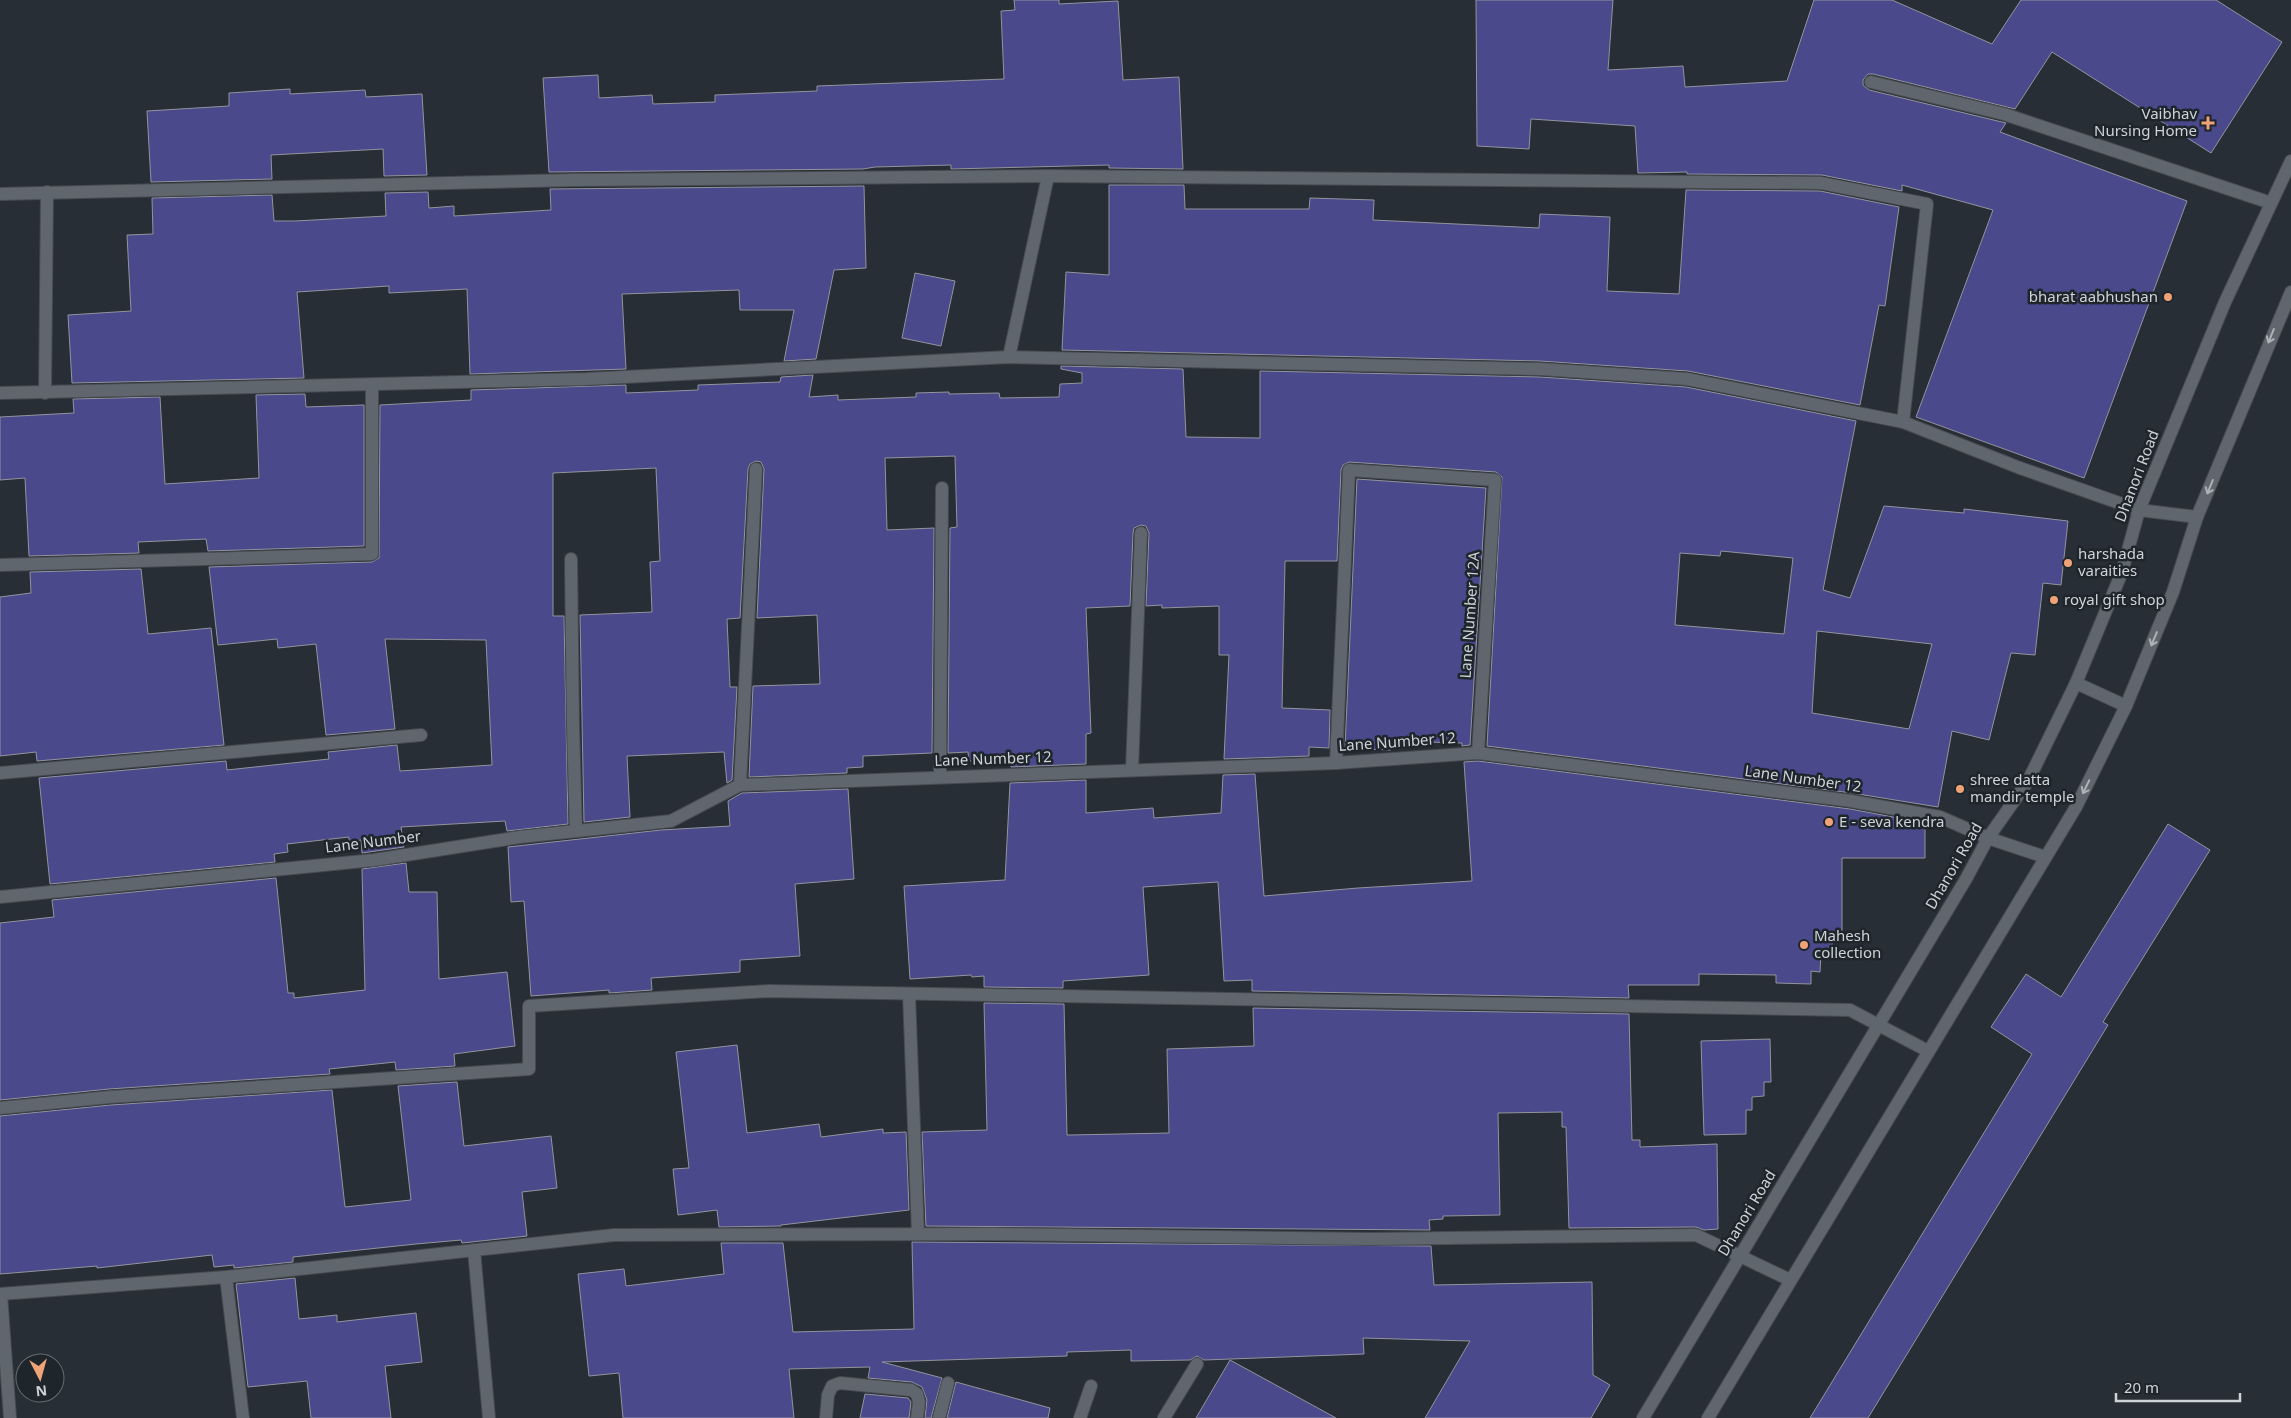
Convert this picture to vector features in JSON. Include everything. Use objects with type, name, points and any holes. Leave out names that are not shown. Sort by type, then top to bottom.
[{"type":"street","points":[[1871,82],[2004,114],[2270,203]]},
{"type":"street","name":"Dhanori Road","points":[[1643,1418],[1966,879],[1988,838],[2028,781],[2076,683],[2122,572],[2139,510],[2225,302],[2291,161]]},
{"type":"street","points":[[1010,357],[1048,176]]},
{"type":"street","points":[[0,194],[573,180],[1048,176],[1821,183],[1927,204],[1903,422]]},
{"type":"street","points":[[45,393],[47,192]]},
{"type":"street","points":[[1708,1418],[2076,807],[2126,706],[2173,592],[2197,517],[2291,292]]},
{"type":"street","points":[[0,393],[586,379],[1010,357],[1540,369],[1687,379],[1903,422],[2020,468],[2139,510],[2197,517]]},
{"type":"street","points":[[0,565],[372,554],[372,385]]},
{"type":"street","points":[[740,785],[756,469]]},
{"type":"street","name":"Lane Number 12A","points":[[1336,763],[1349,470],[1495,480],[1478,752]]},
{"type":"street","points":[[940,778],[942,488]]},
{"type":"street","points":[[1132,770],[1142,533]]},
{"type":"street","points":[[571,559],[576,831]]},
{"type":"street","points":[[2076,683],[2126,706]]},
{"type":"street","points":[[0,773],[421,735]]},
{"type":"street","name":"Lane Number 12","points":[[740,785],[1336,763],[1478,752],[1850,801],[1940,818],[1988,838],[2045,857]]},
{"type":"street","name":"Lane Number","points":[[0,897],[374,860],[520,837],[671,821],[740,785]]},
{"type":"street","points":[[0,1108],[120,1096],[529,1069],[529,1006],[769,992],[1850,1010],[1928,1051]]},
{"type":"street","points":[[909,994],[918,1234]]},
{"type":"street","points":[[10,1418],[0,1294],[226,1277],[614,1235],[918,1234],[1370,1239],[1696,1235],[1790,1280]]},
{"type":"street","points":[[474,1250],[489,1418]]},
{"type":"street","points":[[226,1277],[243,1418]]},
{"type":"street","points":[[1164,1418],[1197,1364]]},
{"type":"street","points":[[826,1418],[828,1395],[832,1386],[840,1383],[911,1390],[917,1394],[919,1402],[917,1418]]},
{"type":"street","points":[[939,1418],[948,1383]]},
{"type":"street","points":[[1080,1418],[1091,1386]]},
{"type":"building","points":[[1014,0],[1059,0],[1059,4],[1118,1],[1123,80],[1179,77],[1183,169],[1109,168],[1109,165],[951,169],[951,165],[863,169],[549,172],[543,78],[598,75],[599,98],[652,95],[653,104],[715,102],[715,95],[817,91],[817,86],[1004,79],[1001,11],[1015,10]]},
{"type":"building","points":[[1476,0],[1613,0],[1608,70],[1683,66],[1685,87],[1787,81],[1814,0],[1892,0],[1992,44],[2021,0],[2216,0],[2282,42],[2211,153],[2052,52],[2015,109],[1873,74],[1868,74],[1863,80],[1863,85],[1869,90],[2006,123],[2000,132],[2187,201],[2084,478],[1916,417],[1993,210],[1902,185],[1902,191],[1822,175],[1687,174],[1687,172],[1638,173],[1635,126],[1531,119],[1529,149],[1477,146]]},
{"type":"building","points":[[290,89],[290,94],[365,90],[366,97],[422,94],[427,175],[384,176],[383,149],[271,155],[272,179],[151,182],[147,111],[229,106],[229,93]]},
{"type":"building","points":[[1109,185],[1184,185],[1185,209],[1309,209],[1310,198],[1374,200],[1373,220],[1539,228],[1540,214],[1610,217],[1607,291],[1679,294],[1686,190],[1820,191],[1899,207],[1885,306],[1879,305],[1860,405],[1688,371],[1540,361],[1062,350],[1066,272],[1109,275]]},
{"type":"building","points":[[864,186],[866,268],[834,270],[816,359],[784,361],[794,310],[740,310],[739,290],[622,294],[626,369],[470,374],[467,289],[389,293],[389,286],[297,292],[304,378],[72,383],[68,315],[131,311],[127,235],[153,234],[152,198],[272,195],[274,221],[295,221],[386,216],[385,193],[428,192],[429,208],[454,206],[454,216],[551,210],[550,189]]},
{"type":"building","points":[[915,273],[955,281],[941,346],[902,338]]},
{"type":"building","points":[[1061,366],[1183,369],[1186,437],[1260,438],[1260,371],[1540,377],[1686,387],[1856,421],[1823,590],[1850,598],[1884,506],[1964,513],[1964,509],[2068,521],[2061,585],[2043,583],[2035,655],[2011,653],[1989,740],[1952,731],[1938,807],[1852,793],[1487,746],[1502,477],[1496,472],[1349,462],[1343,465],[1341,470],[1337,561],[1285,561],[1282,708],[1330,710],[1329,748],[1309,747],[1309,756],[1224,759],[1229,655],[1219,655],[1219,606],[1162,608],[1162,605],[1146,606],[1149,533],[1146,526],[1141,525],[1134,528],[1133,533],[1130,606],[1086,608],[1091,733],[1086,734],[1086,764],[1011,767],[1011,759],[969,761],[968,752],[948,753],[950,528],[957,527],[955,456],[885,458],[887,530],[934,528],[932,753],[863,756],[863,767],[847,768],[847,773],[749,777],[753,686],[820,684],[817,615],[757,618],[764,469],[761,462],[756,461],[750,464],[748,469],[740,618],[727,619],[730,687],[737,687],[732,780],[727,783],[724,752],[627,756],[630,817],[584,822],[580,615],[652,612],[650,562],[660,561],[656,468],[553,473],[553,616],[564,616],[568,824],[507,831],[505,821],[401,827],[404,847],[362,853],[361,840],[349,842],[349,837],[287,844],[288,852],[274,854],[275,862],[50,884],[39,778],[226,761],[227,770],[329,759],[328,752],[397,745],[400,771],[492,765],[486,640],[385,639],[395,729],[326,735],[316,644],[278,648],[277,639],[218,645],[209,567],[372,562],[379,558],[380,405],[471,400],[471,390],[626,385],[626,393],[698,390],[698,385],[780,382],[781,377],[813,375],[809,397],[838,395],[838,400],[916,397],[916,393],[949,392],[949,394],[999,393],[1000,398],[1059,397],[1060,384],[1082,383],[1082,373],[1061,369]],"holes":[[[1721,551],[1793,558],[1784,634],[1675,625],[1680,553],[1720,556]],[[1817,631],[1932,644],[1909,729],[1812,713]]]},
{"type":"building","points":[[305,394],[306,407],[364,405],[364,546],[208,551],[206,539],[138,542],[139,553],[29,556],[25,478],[0,480],[0,417],[74,413],[73,399],[160,397],[165,484],[259,478],[256,395]]},
{"type":"building","points":[[1357,479],[1486,488],[1470,745],[1462,746],[1462,743],[1392,741],[1391,750],[1345,748]]},
{"type":"building","points":[[141,569],[148,634],[211,628],[224,745],[37,761],[36,752],[0,756],[0,597],[31,593],[30,572]]},
{"type":"building","points":[[1478,761],[1850,809],[1925,823],[1925,858],[1842,858],[1842,936],[1832,936],[1832,953],[1821,953],[1820,972],[1811,971],[1811,984],[1776,983],[1776,975],[1699,974],[1699,985],[1628,985],[1629,998],[1252,991],[1252,980],[1224,981],[1218,882],[1143,887],[1149,975],[1063,981],[1063,988],[984,987],[984,976],[972,977],[971,975],[910,979],[904,886],[1005,880],[1010,783],[1086,780],[1086,813],[1153,808],[1154,818],[1221,813],[1223,775],[1255,774],[1264,896],[1472,881],[1464,762]]},
{"type":"building","points":[[848,789],[854,879],[795,884],[800,956],[740,960],[740,972],[651,978],[652,990],[609,993],[609,990],[531,996],[524,901],[511,902],[508,847],[661,830],[730,826],[728,801],[742,793]]},
{"type":"building","points":[[2168,824],[2210,850],[2103,1022],[2108,1025],[1868,1418],[1810,1418],[2032,1054],[1991,1027],[2026,974],[2061,997]]},
{"type":"building","points":[[406,863],[409,892],[437,892],[439,979],[507,972],[515,1046],[454,1054],[455,1066],[396,1070],[395,1062],[329,1069],[330,1074],[109,1089],[0,1100],[0,923],[54,917],[52,900],[276,878],[288,993],[294,993],[294,998],[365,990],[362,869]]},
{"type":"building","points":[[984,1003],[1064,1004],[1067,1135],[1169,1133],[1167,1049],[1254,1046],[1253,1008],[1629,1014],[1632,1140],[1640,1140],[1640,1147],[1717,1144],[1718,1229],[1704,1230],[1696,1227],[1569,1228],[1566,1127],[1562,1127],[1562,1112],[1498,1113],[1500,1215],[1443,1216],[1443,1219],[1429,1220],[1430,1230],[926,1226],[922,1132],[987,1130]]},
{"type":"building","points":[[1770,1039],[1771,1082],[1764,1082],[1764,1096],[1752,1097],[1752,1110],[1746,1110],[1746,1134],[1704,1135],[1701,1041]]},
{"type":"building","points":[[737,1045],[747,1133],[819,1124],[821,1137],[883,1129],[883,1133],[906,1132],[909,1210],[781,1226],[719,1227],[717,1210],[678,1215],[673,1169],[689,1168],[676,1052]]},
{"type":"building","points":[[457,1082],[464,1146],[551,1136],[557,1188],[522,1192],[527,1236],[462,1243],[461,1240],[416,1244],[293,1257],[293,1262],[234,1268],[234,1265],[214,1267],[212,1255],[97,1268],[97,1266],[0,1274],[0,1116],[111,1105],[332,1090],[345,1207],[411,1200],[398,1086]]},
{"type":"building","points":[[912,1242],[1431,1246],[1434,1285],[1592,1282],[1593,1375],[1610,1385],[1591,1418],[1425,1418],[1470,1341],[1363,1338],[1364,1354],[1204,1360],[1197,1356],[1190,1360],[1131,1361],[1131,1350],[1067,1352],[1067,1356],[882,1362],[942,1378],[931,1418],[925,1418],[927,1400],[922,1387],[912,1382],[868,1378],[870,1367],[789,1369],[794,1418],[623,1418],[619,1373],[589,1376],[578,1274],[624,1269],[626,1286],[724,1274],[721,1243],[783,1243],[793,1332],[914,1329]]},
{"type":"building","points":[[295,1278],[299,1319],[337,1315],[337,1322],[416,1313],[422,1362],[385,1366],[391,1418],[311,1418],[307,1381],[248,1387],[236,1284]]},
{"type":"building","points":[[1230,1360],[1336,1418],[1196,1418]]},
{"type":"building","points":[[956,1382],[1050,1408],[1048,1418],[947,1418]]},
{"type":"building","points":[[865,1394],[908,1398],[911,1402],[909,1418],[860,1418]]},
{"type":"place","name":"Vaibhav Nursing Home","points":[[2208,123]]},
{"type":"place","name":"bharat aabhushan","points":[[2168,297]]},
{"type":"place","name":"harshada varaities","points":[[2068,563]]},
{"type":"place","name":"royal gift shop","points":[[2054,600]]},
{"type":"place","name":"shree datta mandir temple","points":[[1960,789]]},
{"type":"place","name":"E - seva kendra","points":[[1829,822]]},
{"type":"place","name":"Mahesh collection","points":[[1804,945]]}]
